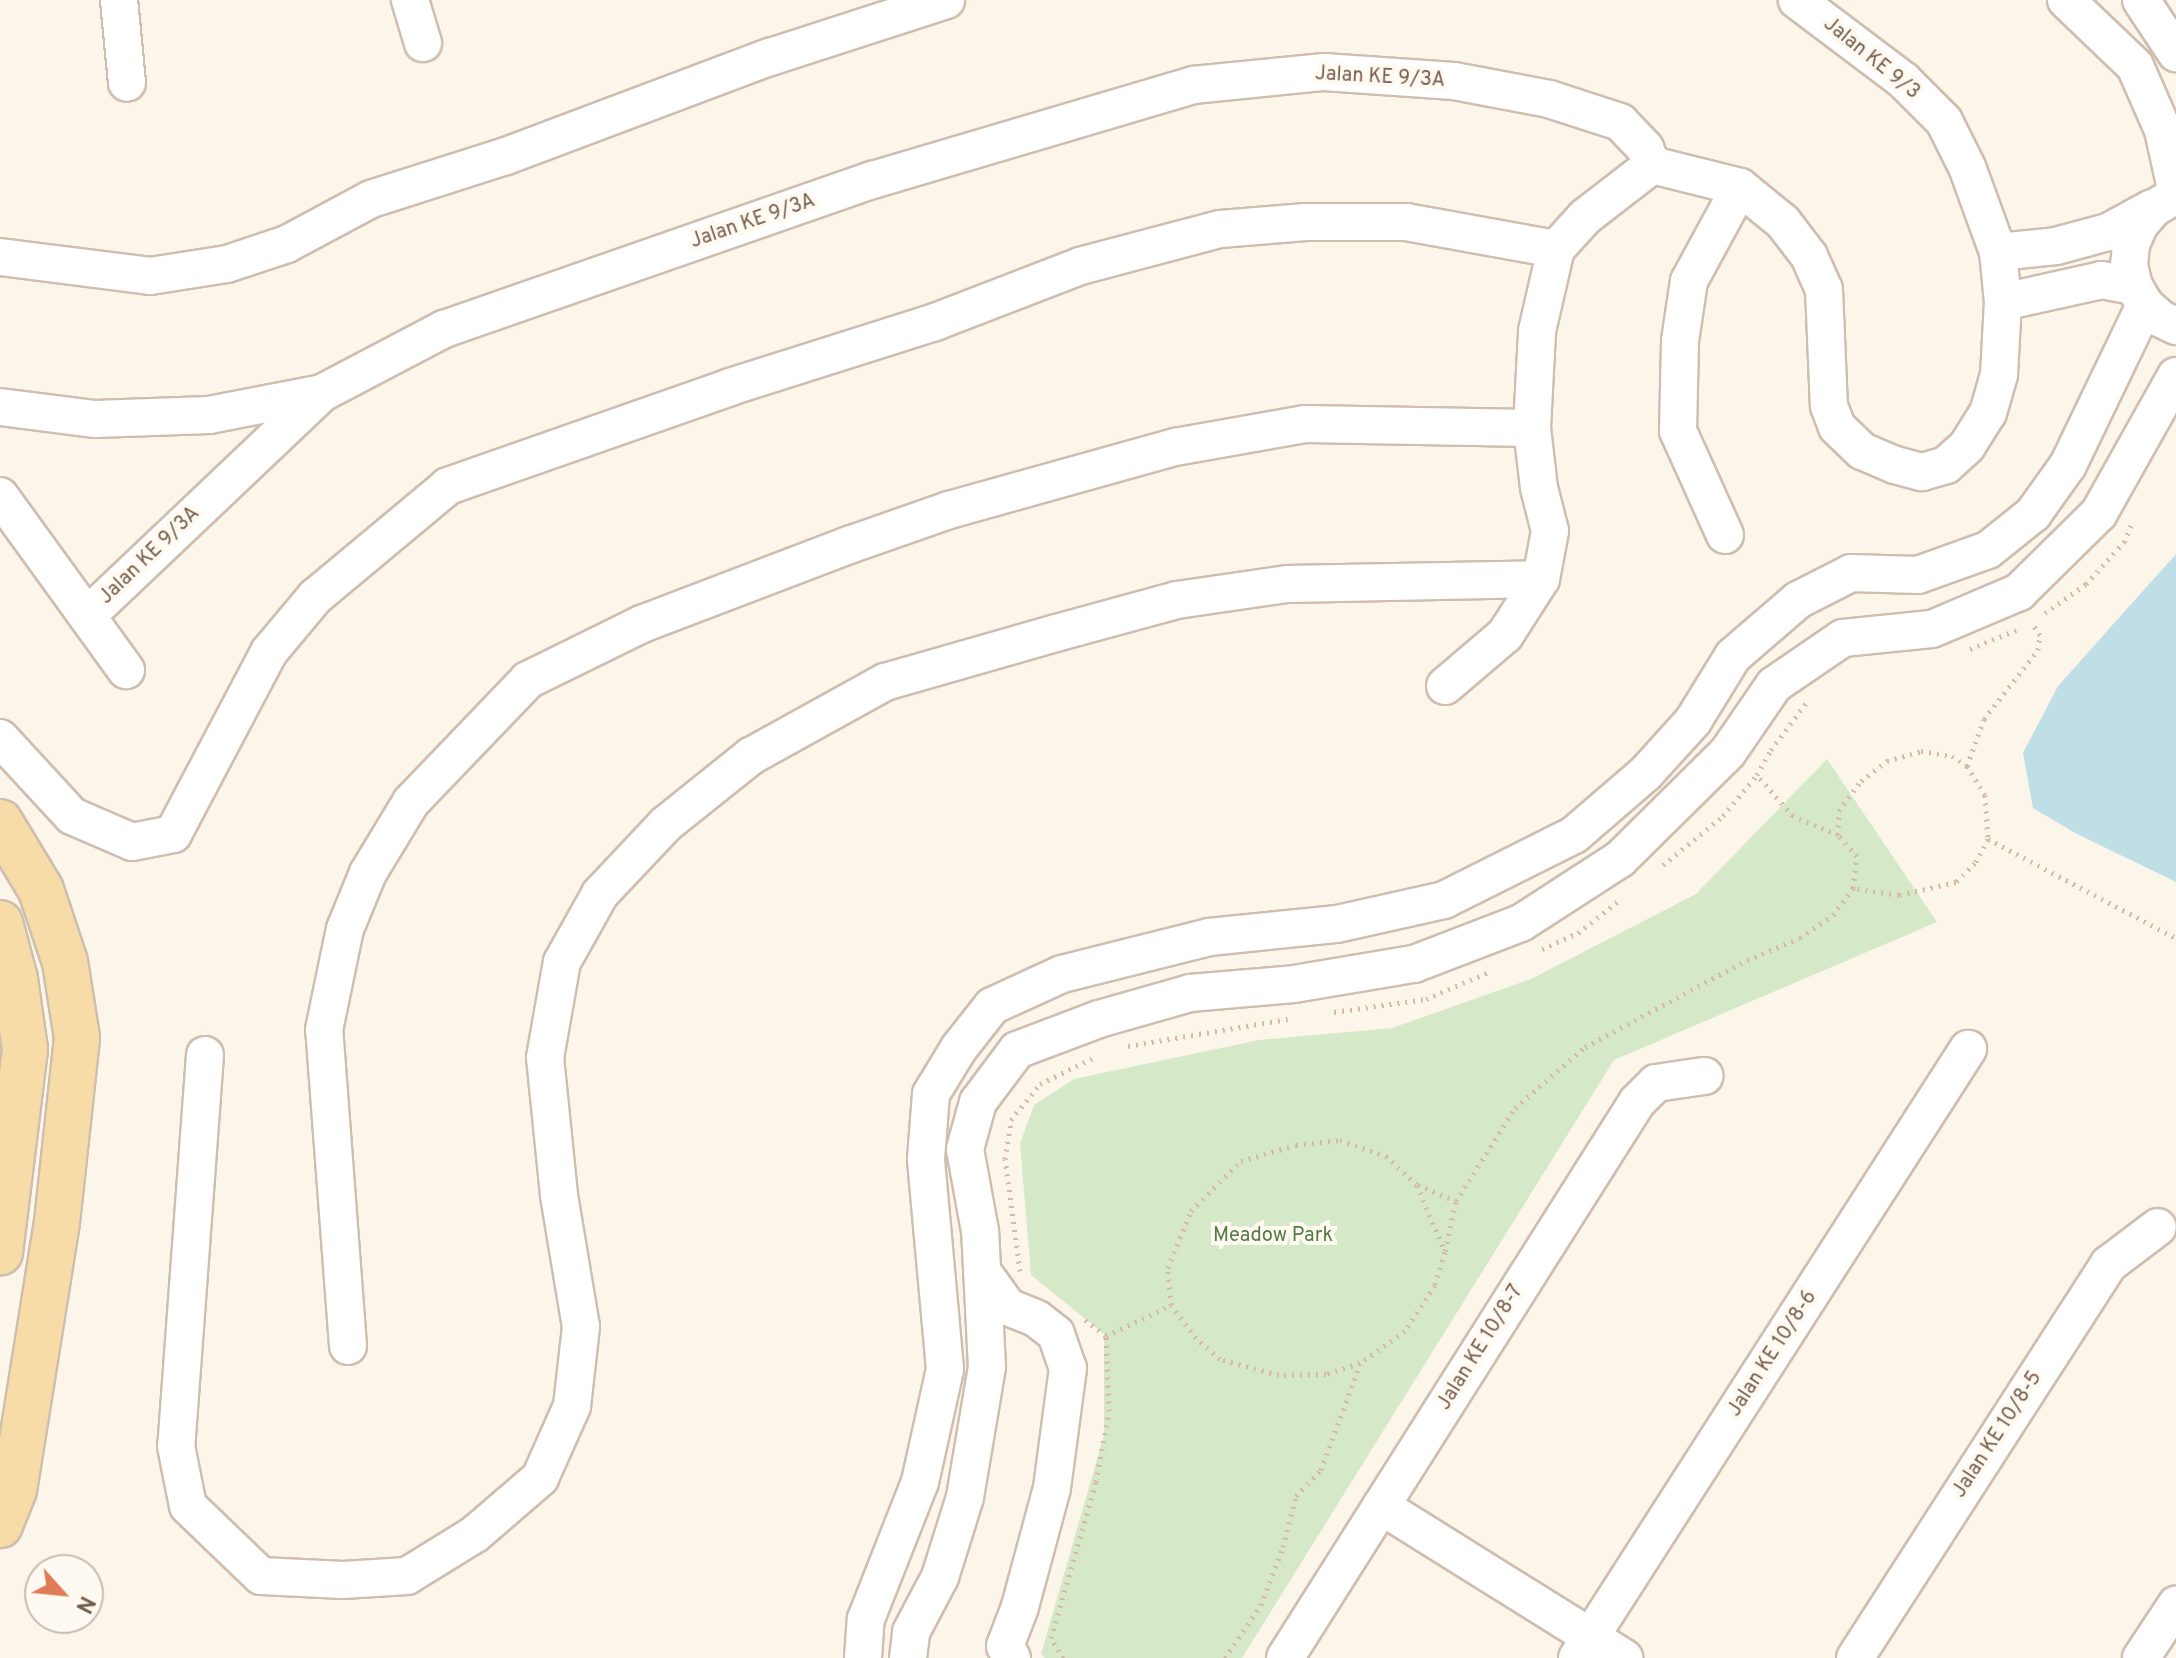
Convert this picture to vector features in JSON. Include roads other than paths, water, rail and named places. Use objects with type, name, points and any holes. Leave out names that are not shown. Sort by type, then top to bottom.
[{"type":"main road","points":[[0,822],[41,890],[65,962],[77,1038],[52,1253],[14,1490],[0,1525]]},
{"type":"main road","points":[[0,923],[15,979],[25,1049],[0,1252]]},
{"type":"street","points":[[119,0],[127,83]]},
{"type":"street","points":[[410,0],[423,43]]},
{"type":"street","points":[[0,257],[150,276],[227,264],[287,244],[371,199],[506,156],[770,57],[946,0]]},
{"type":"street","name":"Jalan KE 9/3","points":[[1797,0],[1903,80],[1944,121],[1967,167],[1998,252]]},
{"type":"street","points":[[2066,0],[2135,66],[2163,130],[2169,197]]},
{"type":"street","points":[[2141,0],[2176,53]]},
{"type":"street","name":"Jalan KE 9/3A","points":[[0,496],[87,616],[322,393],[444,329],[873,180],[1193,85],[1324,72],[1454,81],[1549,99],[1620,122],[1645,148],[1652,165]]},
{"type":"street","points":[[1445,686],[1505,635],[1541,579],[1550,531],[1539,488],[1532,428],[1537,331],[1556,249],[1585,217],[1652,165],[1740,187],[1783,222],[1809,256],[1824,289],[1829,406],[1837,427],[1862,451],[1922,472],[1946,465],[1967,446],[1988,413],[1999,375],[2003,302],[1998,252],[2056,246],[2108,232],[2169,197]]},
{"type":"street","points":[[1725,535],[1678,431],[1680,341],[1689,281],[1740,187]]},
{"type":"street","points":[[2169,197],[2140,224],[2131,244],[2129,265],[2140,296],[2161,319],[2176,326]]},
{"type":"street","points":[[0,738],[72,816],[132,842],[173,834],[269,652],[315,597],[448,486],[730,387],[935,322],[1080,266],[1220,229],[1306,222],[1406,222],[1556,249]]},
{"type":"street","points":[[2003,302],[2102,280],[2140,296]]},
{"type":"street","points":[[863,1658],[866,1619],[920,1482],[945,1369],[926,1159],[931,1094],[959,1048],[992,1006],[1062,974],[1209,937],[1337,924],[1444,900],[1574,835],[1645,774],[1693,721],[1733,656],[1798,600],[1851,573],[1918,575],[1988,550],[2033,514],[2068,465],[2140,296]]},
{"type":"street","points":[[908,1658],[911,1632],[940,1577],[965,1497],[987,1367],[980,1231],[965,1149],[978,1102],[1017,1050],[1099,1019],[1190,993],[1294,984],[1414,964],[1521,923],[1620,859],[1728,752],[1774,685],[1843,638],[1932,629],[2019,592],[2099,513],[2176,376]]},
{"type":"street","name":"Jalan KE 9/3A","points":[[0,407],[95,419],[209,415],[322,393]]},
{"type":"street","points":[[348,1346],[324,1030],[345,929],[368,873],[411,802],[528,680],[642,624],[849,545],[949,510],[1175,447],[1305,424],[1532,428]]},
{"type":"street","points":[[205,1055],[176,1446],[188,1506],[261,1576],[343,1580],[407,1576],[475,1534],[540,1478],[572,1406],[581,1327],[559,1195],[545,1058],[562,962],[600,894],[666,824],[751,756],[885,682],[1086,625],[1177,600],[1287,584],[1541,579]]},
{"type":"street","points":[[87,616],[126,670]]},
{"type":"street","name":"Jalan KE 10/8-6","points":[[1584,1648],[1968,1049]]},
{"type":"street","name":"Jalan KE 10/8-7","points":[[1285,1658],[1637,1102],[1656,1083],[1704,1076]]},
{"type":"street","name":"Jalan KE 10/8-5","points":[[1855,1658],[2109,1264],[2158,1227]]},
{"type":"street","points":[[982,1271],[1008,1307],[1037,1319],[1056,1334],[1068,1368],[1052,1488],[1020,1607],[1005,1646],[1012,1658]]},
{"type":"street","points":[[1381,1506],[1584,1648],[1624,1658]]},
{"type":"street","points":[[2141,1658],[2176,1605]]},
{"type":"water","points":[[2176,554],[2176,882],[2075,833],[2033,808],[2023,753],[2058,686]]},
{"type":"park label","name":"Meadow Park","points":[[1273,1236]]}]
